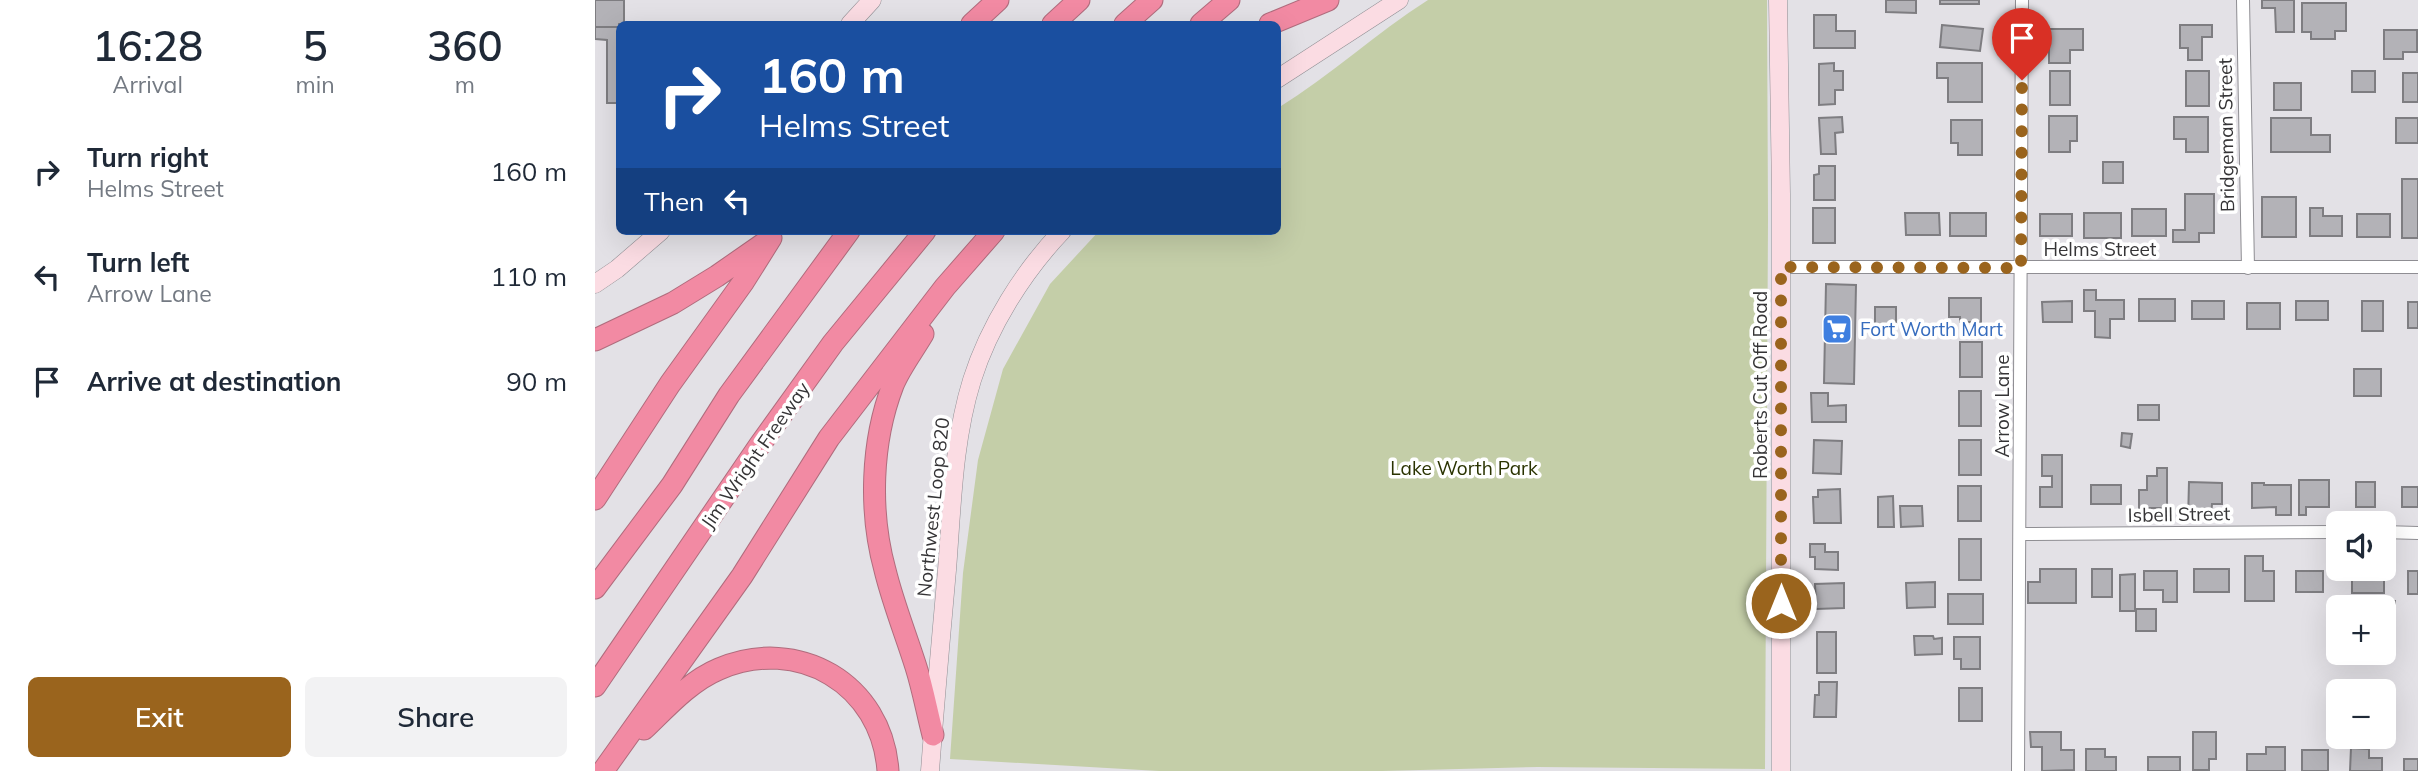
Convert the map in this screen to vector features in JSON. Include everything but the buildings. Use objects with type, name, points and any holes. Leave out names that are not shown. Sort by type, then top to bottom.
[{"type":"highway","points":[[962,21],[979,0]]},
{"type":"highway","points":[[975,21],[998,0]]},
{"type":"highway","points":[[1056,21],[1079,0]]},
{"type":"highway","points":[[1128,21],[1152,0]]},
{"type":"highway","points":[[1204,21],[1229,0]]},
{"type":"highway","points":[[1277,21],[1328,0]]},
{"type":"highway","points":[[595,340],[673,303],[775,235]]},
{"type":"highway","points":[[595,499],[670,384],[775,235]]},
{"type":"highway","points":[[595,588],[672,485],[729,394],[846,235]]},
{"type":"highway","name":"Jim Wright Freeway","points":[[595,685],[833,343],[922,235]]},
{"type":"highway","points":[[608,765],[742,576],[829,438],[945,287],[990,235]]},
{"type":"highway","points":[[933,734],[917,669],[884,569],[874,494],[881,430],[894,384],[930,322],[945,287]]},
{"type":"highway","points":[[608,765],[673,702],[715,670],[742,660],[771,657],[806,662],[837,678],[860,698],[876,722],[887,753],[888,771]]},
{"type":"main road","points":[[853,21],[872,0]]},
{"type":"main road","points":[[1281,76],[1399,0]]},
{"type":"main road","name":"Roberts Cut Off Road","points":[[1778,0],[1781,79],[1781,771]]},
{"type":"main road","points":[[595,284],[617,270],[656,235]]},
{"type":"main road","name":"Northwest Loop 820","points":[[930,771],[958,443],[969,391],[981,355],[996,325],[1041,256],[1059,235]]},
{"type":"street","name":"Arrow Lane","points":[[2018,771],[2022,0]]},
{"type":"street","name":"Bridgeman Street","points":[[2243,0],[2248,268]]},
{"type":"street","name":"Helms Street","points":[[1781,267],[2418,267]]},
{"type":"street","name":"Isbell Street","points":[[2021,534],[2326,532]]},
{"type":"street","points":[[2396,532],[2418,533]]},
{"type":"green space","name":"Lake Worth Park","points":[[1428,0],[1767,0],[1765,769],[1538,767],[1382,771],[1159,771],[950,759],[963,573],[978,460],[1003,369],[1050,284],[1095,235],[1281,235],[1281,106]]},
{"type":"place","name":"Fort Worth Mart","points":[[1837,329]]},
{"type":"route","points":[[1781,603],[1781,267],[2021,268],[2022,80]]}]
